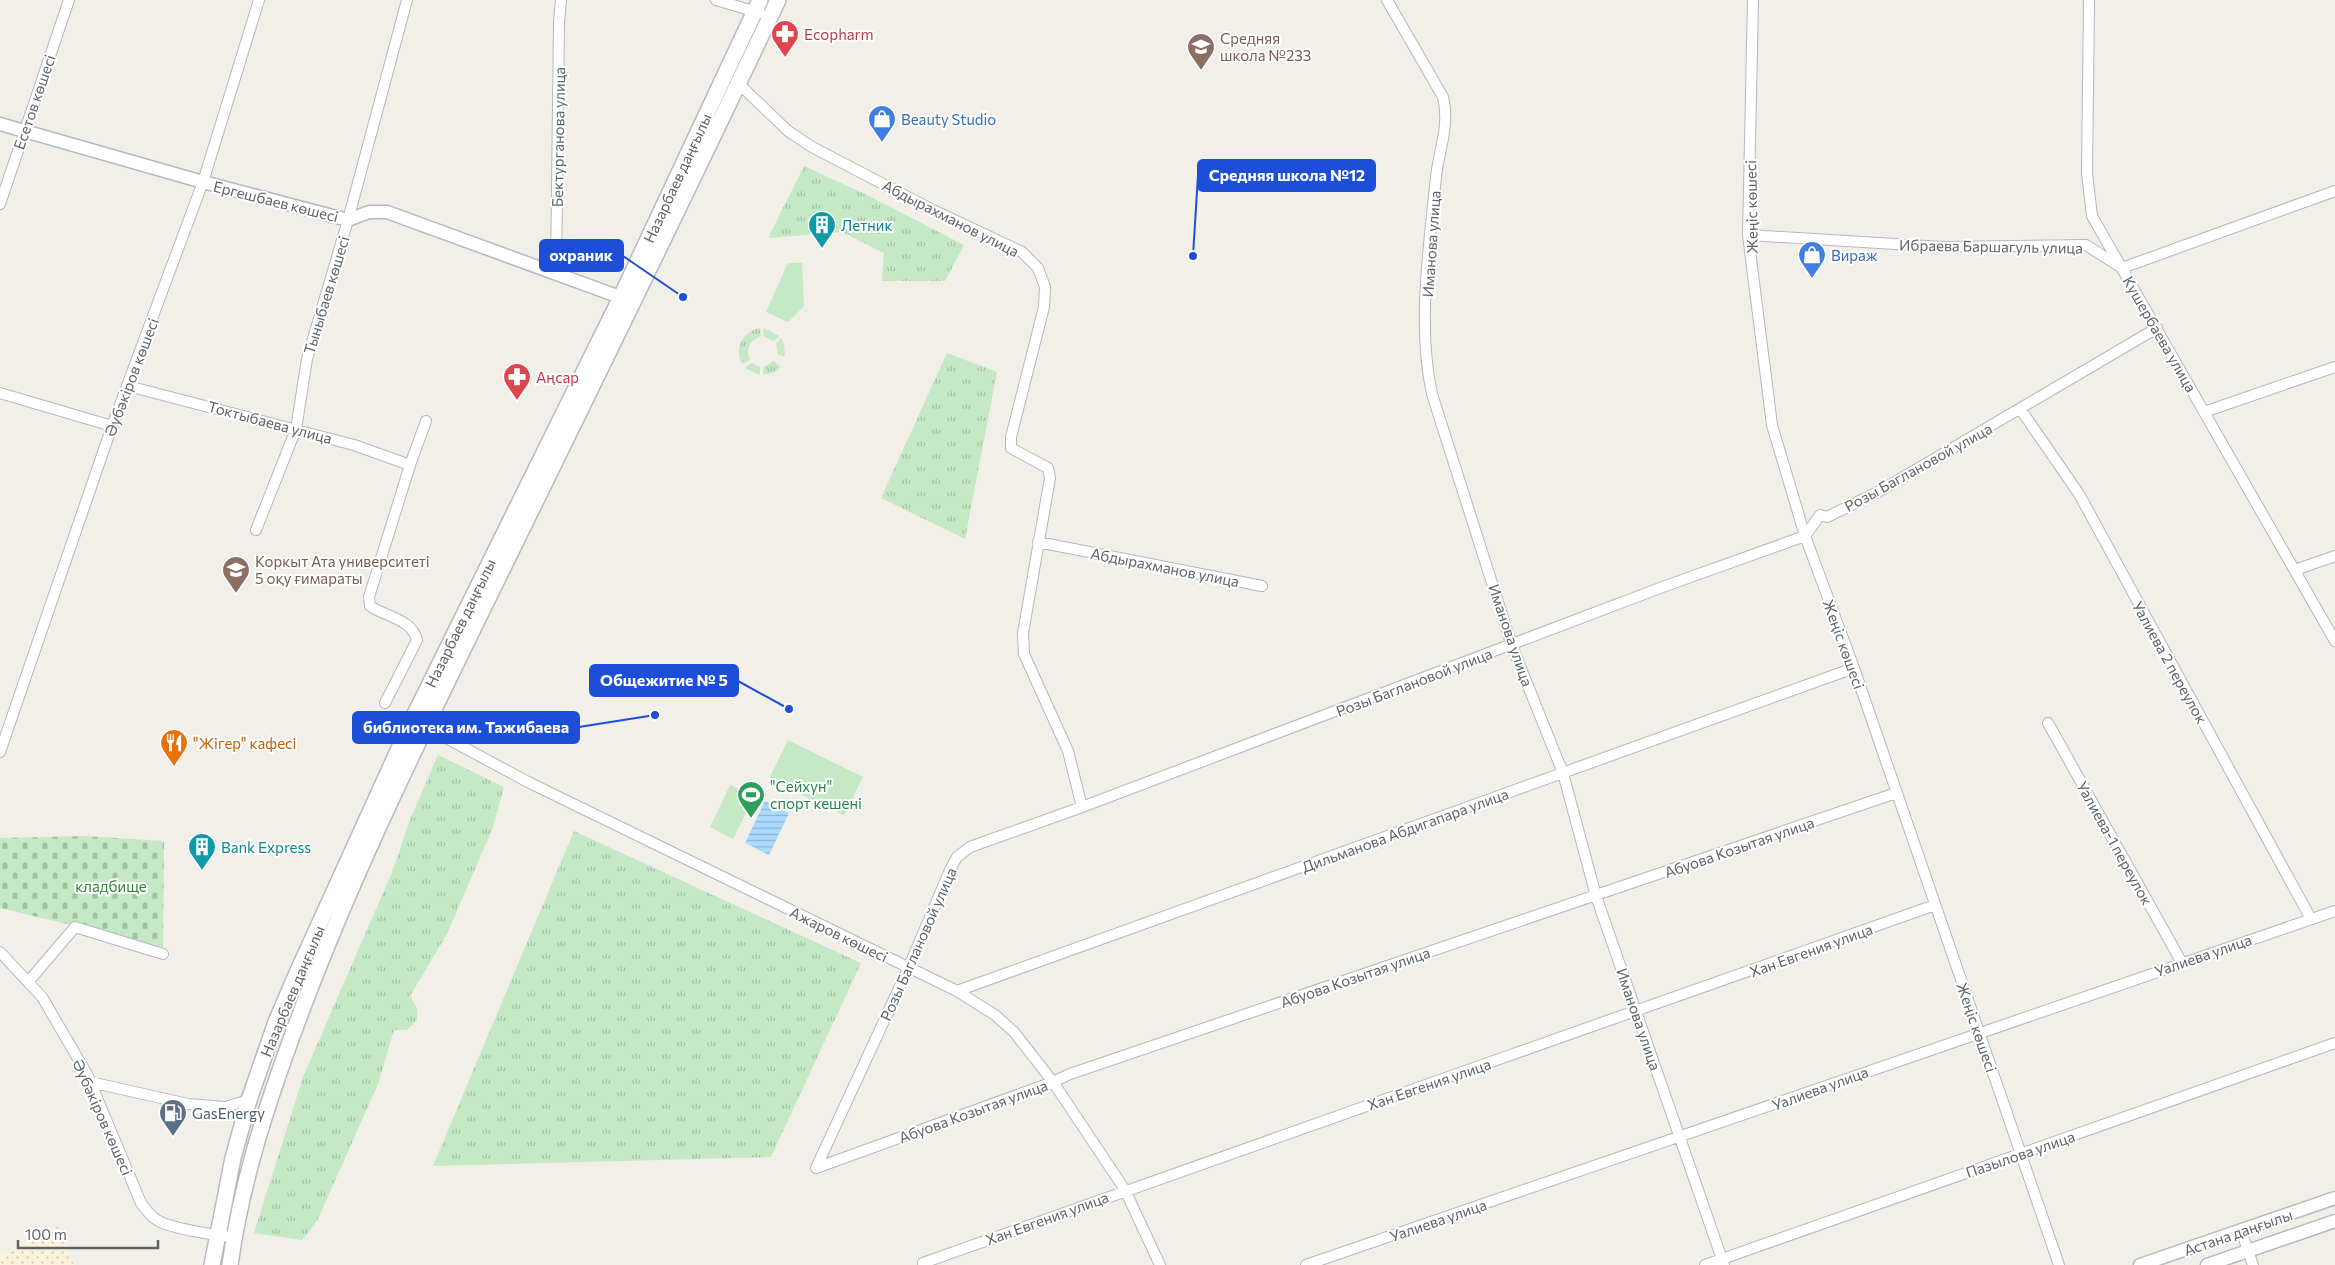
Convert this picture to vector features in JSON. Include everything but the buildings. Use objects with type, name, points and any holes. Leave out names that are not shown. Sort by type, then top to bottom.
[{"type":"main road","name":"Назарбаев даңғылы","points":[[212,1265],[233,1158],[249,1100],[276,1022],[290,990],[627,300],[738,83],[778,0]]},
{"type":"main road","name":"Назарбаев даңғылы","points":[[627,300],[758,6]]},
{"type":"main road","name":"Назарбаев даңғылы","points":[[230,1265],[234,1237],[250,1165],[271,1094],[310,986],[419,723]]},
{"type":"street","name":"Есетов көшесі","points":[[0,204],[69,0]]},
{"type":"street","name":"Әубәкіров көшесі","points":[[0,752],[112,426],[203,182],[259,0]]},
{"type":"street","name":"Тыныбаев көшесі","points":[[256,530],[296,429],[307,359],[348,220],[406,0]]},
{"type":"street","name":"Бектурганова улица","points":[[556,273],[559,22],[561,0]]},
{"type":"street","points":[[716,0],[758,6],[770,16]]},
{"type":"street","name":"Иманова улица","points":[[1387,0],[1444,97],[1447,115],[1436,176],[1428,259],[1426,367],[1446,442],[1512,646],[1563,773],[1596,896],[1723,1262]]},
{"type":"street","name":"Жеңіс көшесі","points":[[1753,0],[1748,236],[1772,425],[1804,536],[1854,668],[2059,1265]]},
{"type":"street","name":"Кушербаева улица","points":[[2089,0],[2087,173],[2092,216],[2335,641]]},
{"type":"street","name":"Абдырахманов улица","points":[[738,83],[788,131],[812,147],[932,210],[1022,252],[1038,268],[1045,287],[1044,307],[1011,437],[1011,448],[1048,468],[1050,478],[1023,633],[1024,654],[1068,751],[1082,807]]},
{"type":"street","name":"Ергешбаев көшесі","points":[[0,124],[203,182],[348,220],[369,212],[387,212],[627,300]]},
{"type":"street","points":[[2122,268],[2335,191]]},
{"type":"street","name":"Ибраева Баршагуль улица","points":[[1748,236],[1942,247],[2086,245],[2122,268]]},
{"type":"street","name":"Розы Баглановой улица","points":[[816,1168],[908,969],[957,856],[970,847],[1082,807],[1804,536],[1820,515],[1827,517],[1878,492],[2021,410],[2157,328]]},
{"type":"street","points":[[2204,412],[2335,367]]},
{"type":"street","name":"Токтыбаева улица","points":[[128,386],[354,445],[410,465]]},
{"type":"street","points":[[0,393],[112,426]]},
{"type":"street","name":"Уалиева 2 переулок","points":[[2021,410],[2079,494],[2310,919]]},
{"type":"street","points":[[385,704],[417,640],[415,631],[408,624],[370,606],[369,597],[410,465],[426,421]]},
{"type":"street","name":"Абдырахманов улица","points":[[1038,542],[1262,586]]},
{"type":"street","points":[[2294,570],[2335,556]]},
{"type":"street","name":"Дильманова Абдигапара улица","points":[[957,991],[1854,668]]},
{"type":"street","name":"Ажаров көшесі","points":[[419,723],[528,782],[908,969],[957,991],[995,1015],[1014,1032],[1053,1082],[1125,1190],[1160,1265]]},
{"type":"street","name":"Уалиева-1 переулок","points":[[2048,723],[2182,962]]},
{"type":"street","name":"Абуова Козытая улица","points":[[816,1168],[1053,1082],[1070,1074],[1896,793]]},
{"type":"street","name":"Хан Евгения улица","points":[[923,1262],[1637,1012],[1935,905]]},
{"type":"street","name":"Уалиева улица","points":[[1306,1265],[2335,910]]},
{"type":"street","points":[[29,981],[75,928],[163,954]]},
{"type":"street","name":"Әубәкіров көшесі","points":[[0,952],[42,997],[90,1082],[141,1203],[150,1214],[158,1221],[217,1236],[234,1237]]},
{"type":"street","name":"Пазылова улица","points":[[1705,1265],[1723,1262],[2021,1153],[2335,1043]]},
{"type":"street","points":[[90,1082],[188,1104],[225,1107],[249,1100]]},
{"type":"street","name":"Астана даңғылы","points":[[2140,1265],[2335,1198]]},
{"type":"street","name":"Астана даңғылы","points":[[2207,1265],[2335,1221]]},
{"type":"street","points":[[2241,1230],[2253,1265]]},
{"type":"green space","points":[[804,166],[867,195],[964,245],[945,281],[882,281],[884,253],[842,232],[768,238]]},
{"type":"green space","points":[[788,263],[802,263],[804,306],[788,322],[766,312]]},
{"type":"green space","points":[[760,328],[761,336],[751,342],[748,349],[750,360],[742,364],[739,352],[742,341],[749,333]]},
{"type":"green space","points":[[764,328],[779,336],[774,341],[763,336]]},
{"type":"green space","points":[[781,338],[784,344],[785,356],[778,355],[776,344]]},
{"type":"green space","points":[[947,353],[997,372],[965,539],[881,498]]},
{"type":"green space","points":[[774,361],[780,367],[775,372],[763,375],[764,367]]},
{"type":"green space","points":[[752,363],[760,367],[760,375],[745,368]]},
{"type":"green space","points":[[788,740],[863,777],[844,815],[769,779]]},
{"type":"green space","points":[[438,755],[504,787],[493,827],[447,934],[410,996],[417,1008],[417,1020],[407,1030],[394,1030],[378,1084],[317,1221],[302,1240],[254,1233],[303,1077],[393,870],[409,822]]},
{"type":"green space","points":[[730,785],[754,796],[733,839],[710,827]]},
{"type":"green space","points":[[574,831],[861,963],[771,1157],[433,1166]]},
{"type":"green space","name":"кладбище","points":[[84,836],[164,841],[163,947],[0,908],[0,838]]},
{"type":"sand","points":[[58,1226],[74,1265],[0,1265],[0,1256]]},
{"type":"water","points":[[765,801],[789,813],[769,855],[745,843]]},
{"type":"place","name":"Ecopharm","points":[[785,58]]},
{"type":"place","name":"Средняя школа №233","points":[[1201,71]]},
{"type":"place","name":"Beauty Studio","points":[[882,143]]},
{"type":"place","name":"Летник","points":[[822,249]]},
{"type":"place","name":"Средняя школа №12","points":[[1193,256]]},
{"type":"place","name":"Вираж","points":[[1812,279]]},
{"type":"place","name":"охраник","points":[[683,297]]},
{"type":"place","name":"Аңсар","points":[[517,401]]},
{"type":"place","name":"Коркыт Ата университеті 5 оқу ғимараты","points":[[236,594]]},
{"type":"place","name":"Общежитие № 5","points":[[789,709]]},
{"type":"place","name":"библиотека им. Тажибаева","points":[[655,715]]},
{"type":"place","name":"\"Жігер\" кафесі","points":[[174,767]]},
{"type":"place","name":"\"Сейхун\" спорт кешені","points":[[751,819]]},
{"type":"place","name":"Bank Express","points":[[202,871]]},
{"type":"place","name":"GasEnergy","points":[[173,1137]]}]
